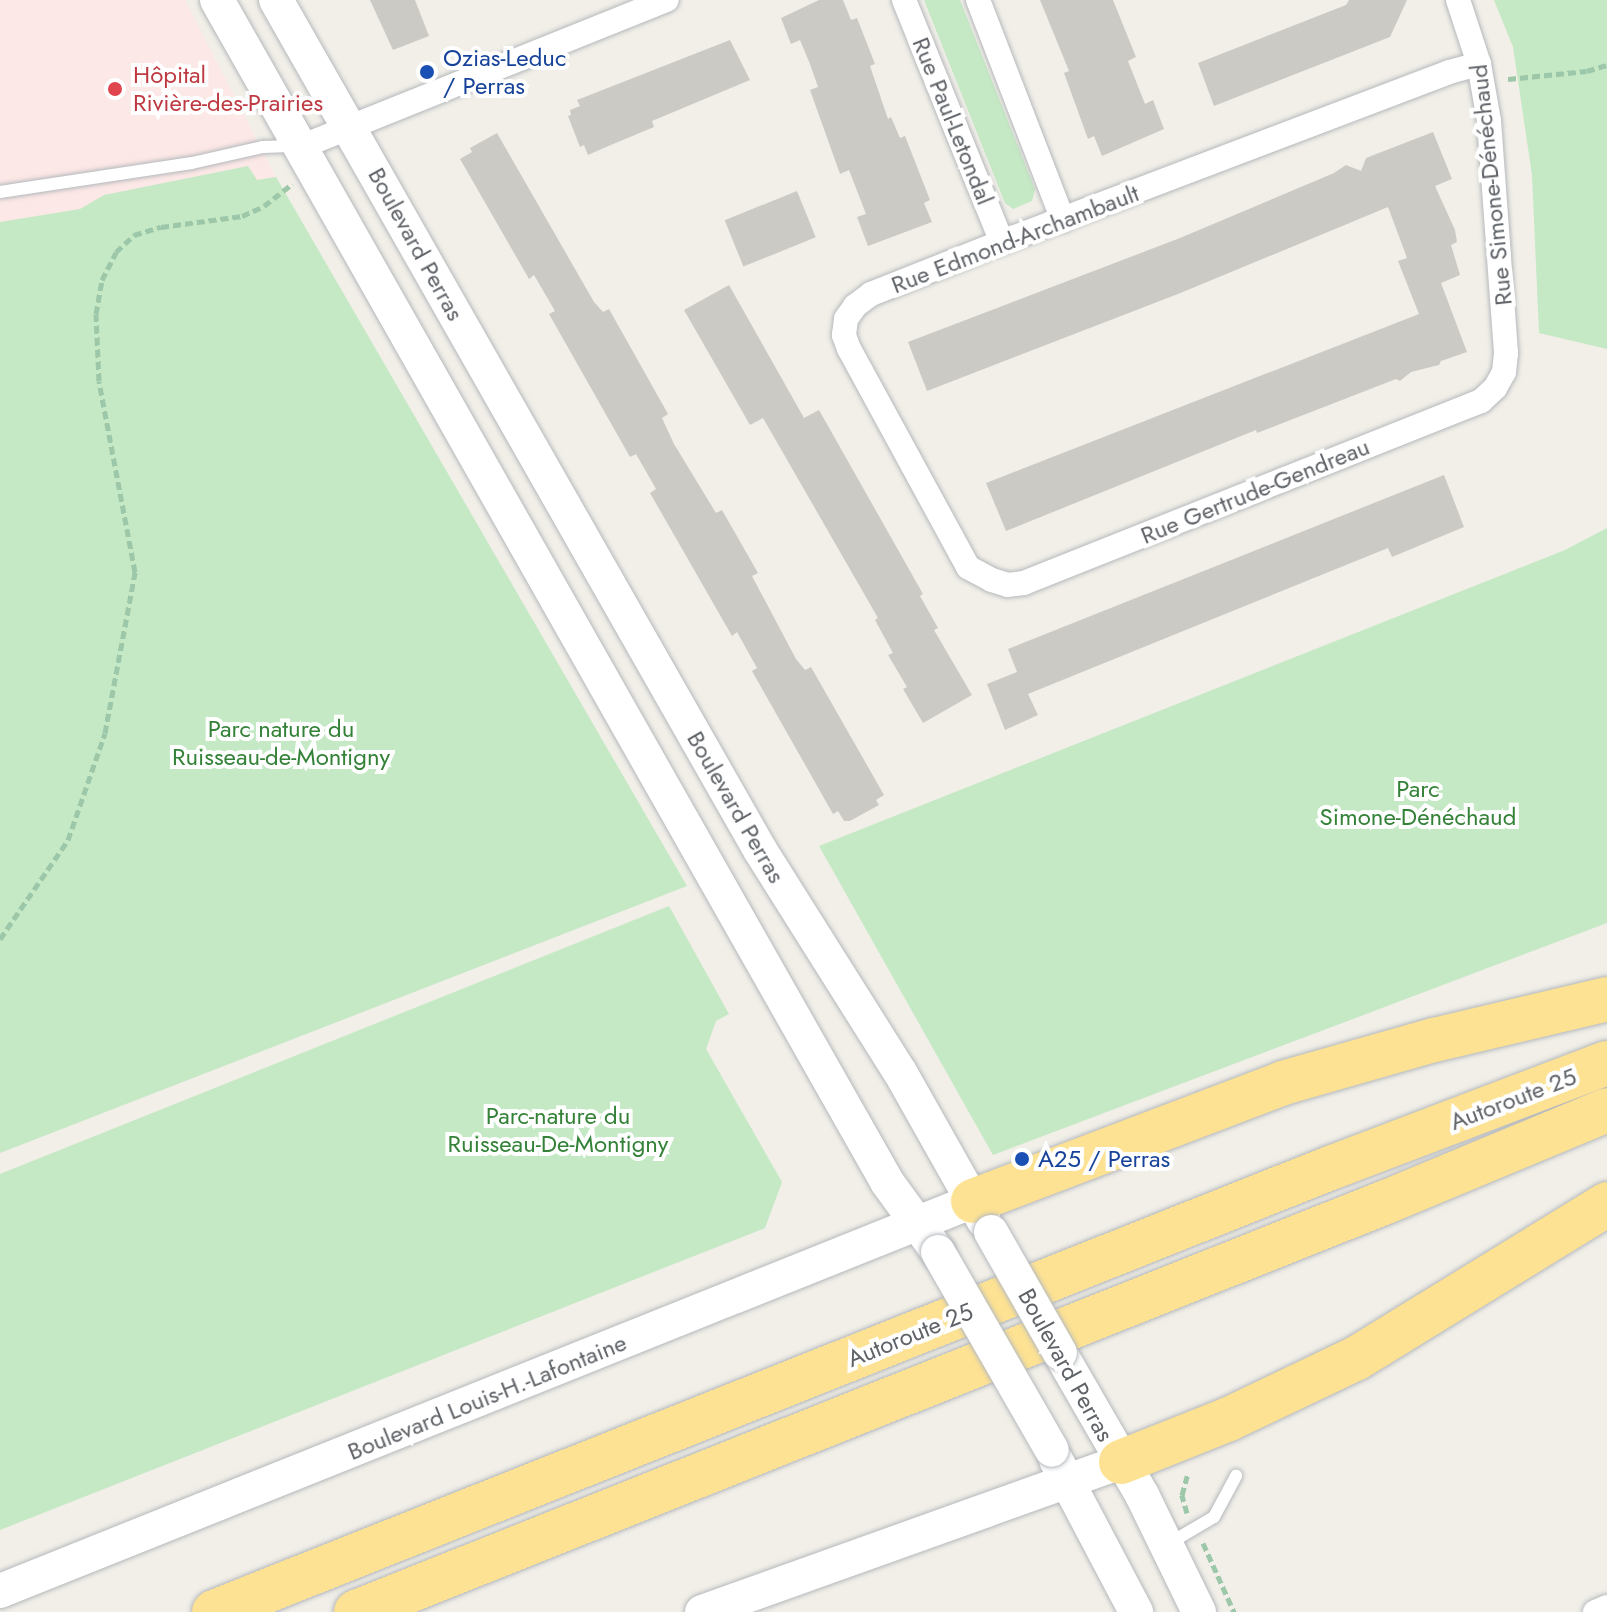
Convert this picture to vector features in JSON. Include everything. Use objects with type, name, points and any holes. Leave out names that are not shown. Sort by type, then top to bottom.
[{"type":"highway","points":[[982,1217],[1283,1083],[1434,1040],[1607,999]]},
{"type":"highway","name":"Autoroute 25","points":[[214,1612],[1305,1178],[1607,1063]]},
{"type":"highway","name":"Autoroute 25","points":[[356,1612],[1356,1214],[1607,1110]]},
{"type":"highway","points":[[1114,1449],[1229,1419],[1357,1358],[1607,1204]]},
{"type":"main road","points":[[217,0],[303,146],[887,1182],[938,1252],[1052,1450],[1136,1612]]},
{"type":"main road","name":"Boulevard Perras","points":[[276,0],[760,850],[900,1072],[1168,1544],[1199,1612]]},
{"type":"main road","name":"Boulevard Louis-H.-Lafontaine","points":[[0,1591],[915,1224],[982,1217]]},
{"type":"main road","points":[[702,1612],[1066,1481],[1114,1449]]},
{"type":"street","points":[[303,146],[614,10],[667,0]]},
{"type":"street","name":"Rue Paul-Letondal","points":[[904,0],[1002,242]]},
{"type":"street","points":[[978,0],[1063,220]]},
{"type":"street","name":"Rue Simone-Dénéchaud","points":[[1458,0],[1479,64],[1489,121],[1501,255],[1506,344],[1504,372]]},
{"type":"street","name":"Rue Edmond-Archambault","points":[[992,580],[968,567],[844,335],[846,319],[855,306],[871,294],[1002,242],[1449,72],[1479,64]]},
{"type":"street","name":"Rue Gertrude-Gendreau","points":[[992,580],[1008,585],[1024,583],[1481,401],[1495,388],[1504,372]]},
{"type":"street","points":[[1595,1612],[1607,1607]]},
{"type":"lane","points":[[0,192],[192,163],[263,147],[303,146]]},
{"type":"lane","points":[[1168,1544],[1214,1517],[1236,1476]]},
{"type":"path","points":[[1508,79],[1587,71],[1607,65]]},
{"type":"path","points":[[0,939],[68,840],[105,733],[135,572],[99,381],[96,314],[102,280],[116,252],[134,235],[242,216],[264,206],[293,184]]},
{"type":"path","points":[[1186,1477],[1182,1495],[1188,1515]]},
{"type":"path","points":[[1208,1554],[1234,1612]]},
{"type":"shaded area","name":"Hôpital Rivière-des-Prairies","points":[[0,0],[185,0],[276,177],[0,222]]},
{"type":"green space","points":[[924,0],[960,0],[1035,189],[1032,201],[1013,209],[1005,203]]},
{"type":"green space","points":[[1494,0],[1607,0],[1607,349],[1539,333],[1532,175],[1513,47]]},
{"type":"green space","name":"Parc nature du Ruisseau-de-Montigny","points":[[248,166],[257,180],[276,177],[687,886],[0,1153],[0,222],[80,209],[104,195]]},
{"type":"green space","name":"Parc Simone-Dénéchaud","points":[[1607,528],[1607,923],[993,1155],[819,846],[1565,550]]},
{"type":"green space","name":"Parc-nature du Ruisseau-De-Montigny","points":[[669,906],[729,1014],[716,1021],[706,1049],[782,1182],[765,1228],[0,1530],[0,1174]]},
{"type":"building","points":[[370,0],[415,0],[429,36],[393,50]]},
{"type":"building","points":[[819,0],[843,0],[851,20],[857,18],[875,64],[870,66],[888,119],[891,117],[900,138],[905,136],[930,200],[924,203],[932,222],[868,246],[857,217],[866,214],[849,170],[840,174],[810,90],[818,87],[810,64],[800,40],[791,44],[781,18]]},
{"type":"building","points":[[1040,0],[1113,0],[1136,57],[1128,61],[1145,104],[1153,100],[1164,129],[1102,156],[1094,136],[1088,139],[1064,73],[1069,71]]},
{"type":"building","points":[[1349,0],[1407,0],[1390,37],[1214,106],[1198,63],[1346,5]]},
{"type":"building","points":[[730,40],[750,80],[652,121],[654,127],[588,155],[584,145],[580,147],[568,116],[571,115],[570,110],[580,106],[577,100]]},
{"type":"building","points":[[1433,132],[1452,179],[1435,186],[1455,230],[1457,242],[1451,245],[1460,275],[1441,283],[1467,352],[1441,361],[1439,365],[1411,372],[1400,381],[1396,379],[1257,433],[1256,430],[1006,531],[986,483],[1419,314],[1398,261],[1407,258],[1388,207],[1178,294],[927,391],[908,342],[1180,238],[1334,173],[1346,165],[1361,171],[1366,158]]},
{"type":"building","points":[[497,133],[594,302],[603,312],[609,309],[668,414],[662,418],[674,444],[716,513],[722,510],[758,573],[752,576],[796,659],[805,670],[811,667],[884,795],[876,800],[879,805],[850,821],[844,821],[838,811],[833,814],[752,671],[757,668],[737,632],[732,636],[650,493],[656,489],[636,454],[630,457],[549,314],[555,311],[534,275],[529,279],[460,159],[472,152],[470,148]]},
{"type":"building","points":[[797,191],[816,237],[743,267],[725,220]]},
{"type":"building","points":[[729,285],[804,418],[819,410],[923,594],[920,596],[938,628],[934,630],[972,695],[923,723],[888,655],[893,653],[875,620],[878,618],[763,418],[750,425],[684,310]]},
{"type":"building","points":[[1444,475],[1464,527],[1392,557],[1388,548],[1028,694],[1038,715],[1005,730],[987,684],[1017,672],[1008,649]]},
{"type":"place","name":"Ozias-Leduc / Perras","points":[[427,72]]},
{"type":"place","name":"Hôpital Rivière-des-Prairies","points":[[115,89]]},
{"type":"place","name":"A25 / Perras","points":[[1022,1159]]}]
